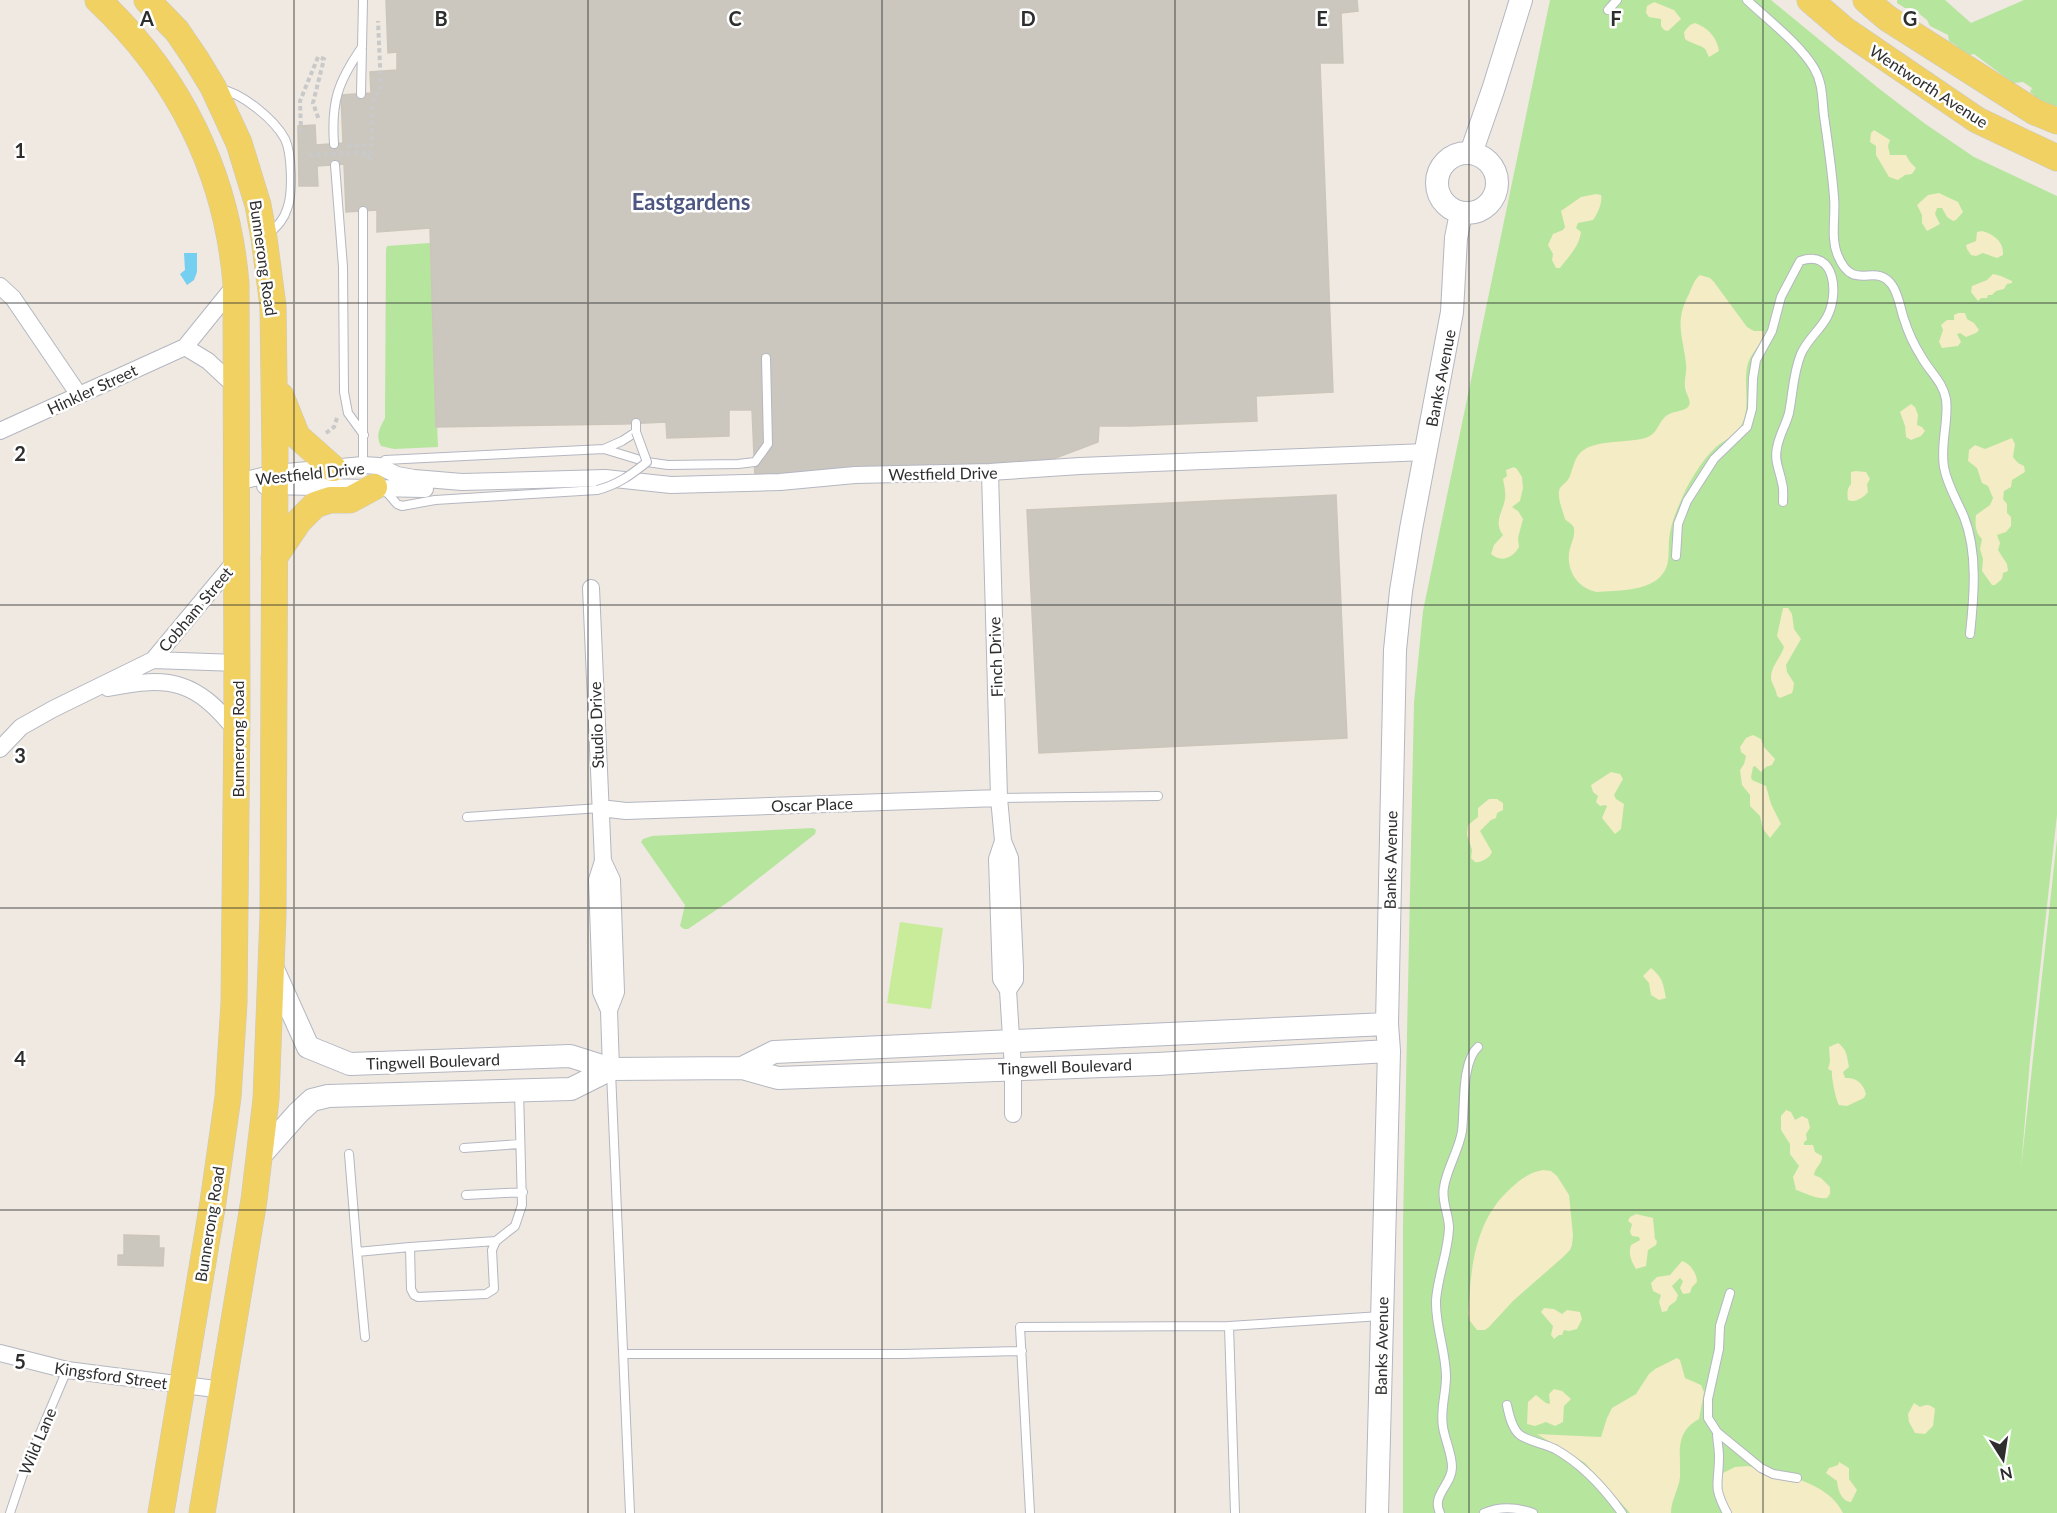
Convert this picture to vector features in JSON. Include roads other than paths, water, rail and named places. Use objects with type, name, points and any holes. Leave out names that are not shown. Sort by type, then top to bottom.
[{"type":"main road","name":"Bunnerong Road","points":[[147,0],[177,31],[213,87],[239,143],[250,175],[264,238],[273,306],[275,480],[272,967],[266,1099],[254,1200],[202,1513]]},
{"type":"main road","points":[[169,0],[177,31]]},
{"type":"main road","name":"Wentworth Avenue","points":[[1810,0],[1845,30],[1977,120],[2057,158]]},
{"type":"main road","name":"Wentworth Avenue","points":[[1866,0],[1887,18],[2025,105],[2057,121]]},
{"type":"main road","name":"Bunnerong Road","points":[[102,2],[155,63],[182,104],[194,129],[205,153],[224,209],[234,254],[236,284],[238,389],[234,1003],[228,1097],[213,1202],[161,1513]]},
{"type":"main road","points":[[275,385],[290,415],[297,436],[333,468]]},
{"type":"main road","points":[[274,558],[299,520],[315,505],[330,500],[351,500],[374,476]]},
{"type":"street","points":[[1471,153],[1521,0]]},
{"type":"street","points":[[1471,153],[1487,160],[1493,167],[1496,175],[1496,192],[1486,207],[1470,214],[1461,213],[1444,204],[1439,195],[1437,183],[1439,171],[1447,161],[1458,155],[1471,153]]},
{"type":"street","name":"Banks Avenue","points":[[1377,1513],[1389,1051],[1387,1024],[1395,650],[1403,580],[1452,312],[1456,238],[1461,213]]},
{"type":"street","name":"Hinkler Street","points":[[0,431],[185,346],[236,284]]},
{"type":"street","points":[[0,286],[12,298],[80,395]]},
{"type":"street","points":[[185,346],[208,362],[238,389]]},
{"type":"street","name":"Westfield Drive","points":[[275,480],[333,468],[426,489],[446,487],[462,482],[605,478],[681,485],[780,482],[855,475],[990,472],[1426,452]]},
{"type":"street","name":"Finch Drive","points":[[990,472],[999,798],[1003,841],[1011,858],[1015,966],[1015,980],[1008,990],[1013,1068],[1013,1114]]},
{"type":"street","name":"Westfield Drive","points":[[237,482],[374,476]]},
{"type":"street","name":"Cobham Street","points":[[0,749],[21,727],[153,660],[237,558]]},
{"type":"street","name":"Studio Drive","points":[[591,588],[603,861],[612,880],[616,992],[609,1010],[611,1069]]},
{"type":"street","name":"Cobham Street","points":[[153,660],[237,663]]},
{"type":"street","name":"Cobham Street","points":[[87,692],[153,681],[179,684],[199,694],[220,710],[237,733]]},
{"type":"street","name":"Oscar Place","points":[[600,808],[626,811],[999,798]]},
{"type":"street","name":"Tingwell Boulevard","points":[[272,967],[308,1047],[350,1064],[570,1056],[611,1069],[742,1068],[778,1078],[1157,1064],[1389,1051]]},
{"type":"street","name":"Tingwell Boulevard","points":[[742,1068],[774,1052],[1387,1024]]},
{"type":"street","name":"Tingwell Boulevard","points":[[259,1157],[298,1113],[312,1101],[328,1096],[572,1089],[611,1069]]},
{"type":"street","name":"Kingsford Street","points":[[0,1353],[67,1370],[223,1390]]},
{"type":"lane","points":[[361,94],[363,0]]},
{"type":"lane","points":[[1608,10],[1617,0]]},
{"type":"lane","points":[[1747,0],[1796,47],[1813,66],[1819,78],[1832,171],[1836,253],[1847,272],[1858,276],[1884,277],[1891,283],[1921,356],[1944,391],[1946,405],[1942,459],[1949,485],[1968,530],[1973,570],[1974,595],[1970,634]]},
{"type":"lane","points":[[334,144],[335,98],[346,70],[362,47]]},
{"type":"lane","points":[[213,87],[234,93],[250,103],[285,140],[289,154],[290,201],[282,221],[264,238]]},
{"type":"lane","points":[[335,165],[344,267],[344,392],[348,413],[364,435]]},
{"type":"lane","points":[[363,211],[364,435],[374,476],[397,504],[402,506],[435,500],[597,490],[625,479],[647,462]]},
{"type":"lane","points":[[1676,556],[1678,524],[1687,501],[1714,459],[1748,427],[1753,401],[1755,366],[1772,331],[1781,297],[1800,261],[1814,257],[1826,264],[1831,272],[1831,309],[1824,323],[1804,349],[1795,375],[1789,411],[1776,454],[1783,487],[1783,502]]},
{"type":"lane","points":[[374,476],[385,460],[604,449],[647,462],[668,465],[755,462],[768,444],[766,357]]},
{"type":"lane","points":[[604,449],[622,441],[636,427],[647,462]]},
{"type":"lane","name":"Oscar Place","points":[[999,798],[1158,796]]},
{"type":"lane","name":"Oscar Place","points":[[467,817],[600,808]]},
{"type":"lane","points":[[1440,1513],[1438,1498],[1448,1483],[1452,1468],[1443,1428],[1442,1407],[1446,1376],[1436,1300],[1446,1256],[1449,1228],[1443,1190],[1460,1141],[1466,1080],[1472,1056],[1478,1047]]},
{"type":"lane","points":[[611,1069],[630,1513]]},
{"type":"lane","points":[[410,1247],[411,1289],[414,1295],[477,1295],[486,1294],[494,1289],[492,1250],[496,1241],[514,1226],[522,1205],[519,1091]]},
{"type":"lane","points":[[464,1148],[520,1144]]},
{"type":"lane","points":[[350,1154],[364,1337]]},
{"type":"lane","points":[[466,1195],[523,1192]]},
{"type":"lane","points":[[357,1252],[496,1241]]},
{"type":"lane","points":[[1730,1293],[1720,1326],[1719,1349],[1707,1407],[1708,1418],[1717,1432],[1765,1471],[1797,1478]]},
{"type":"lane","points":[[1030,1513],[1020,1327],[1229,1326],[1381,1316]]},
{"type":"lane","points":[[1229,1326],[1235,1513]]},
{"type":"lane","points":[[623,1354],[903,1354],[1022,1351]]},
{"type":"lane","name":"Wild Lane","points":[[10,1513],[24,1471],[67,1370]]},
{"type":"lane","points":[[1507,1406],[1511,1421],[1521,1436],[1549,1446],[1582,1467],[1622,1513]]},
{"type":"lane","points":[[1717,1432],[1719,1459],[1717,1495],[1727,1513]]},
{"type":"lane","points":[[1484,1513],[1509,1508],[1533,1513]]},
{"type":"water","points":[[184,253],[197,253],[197,272],[194,280],[187,285],[180,274],[185,270]]},
{"type":"district","name":"Eastgardens","points":[[691,201]]}]
